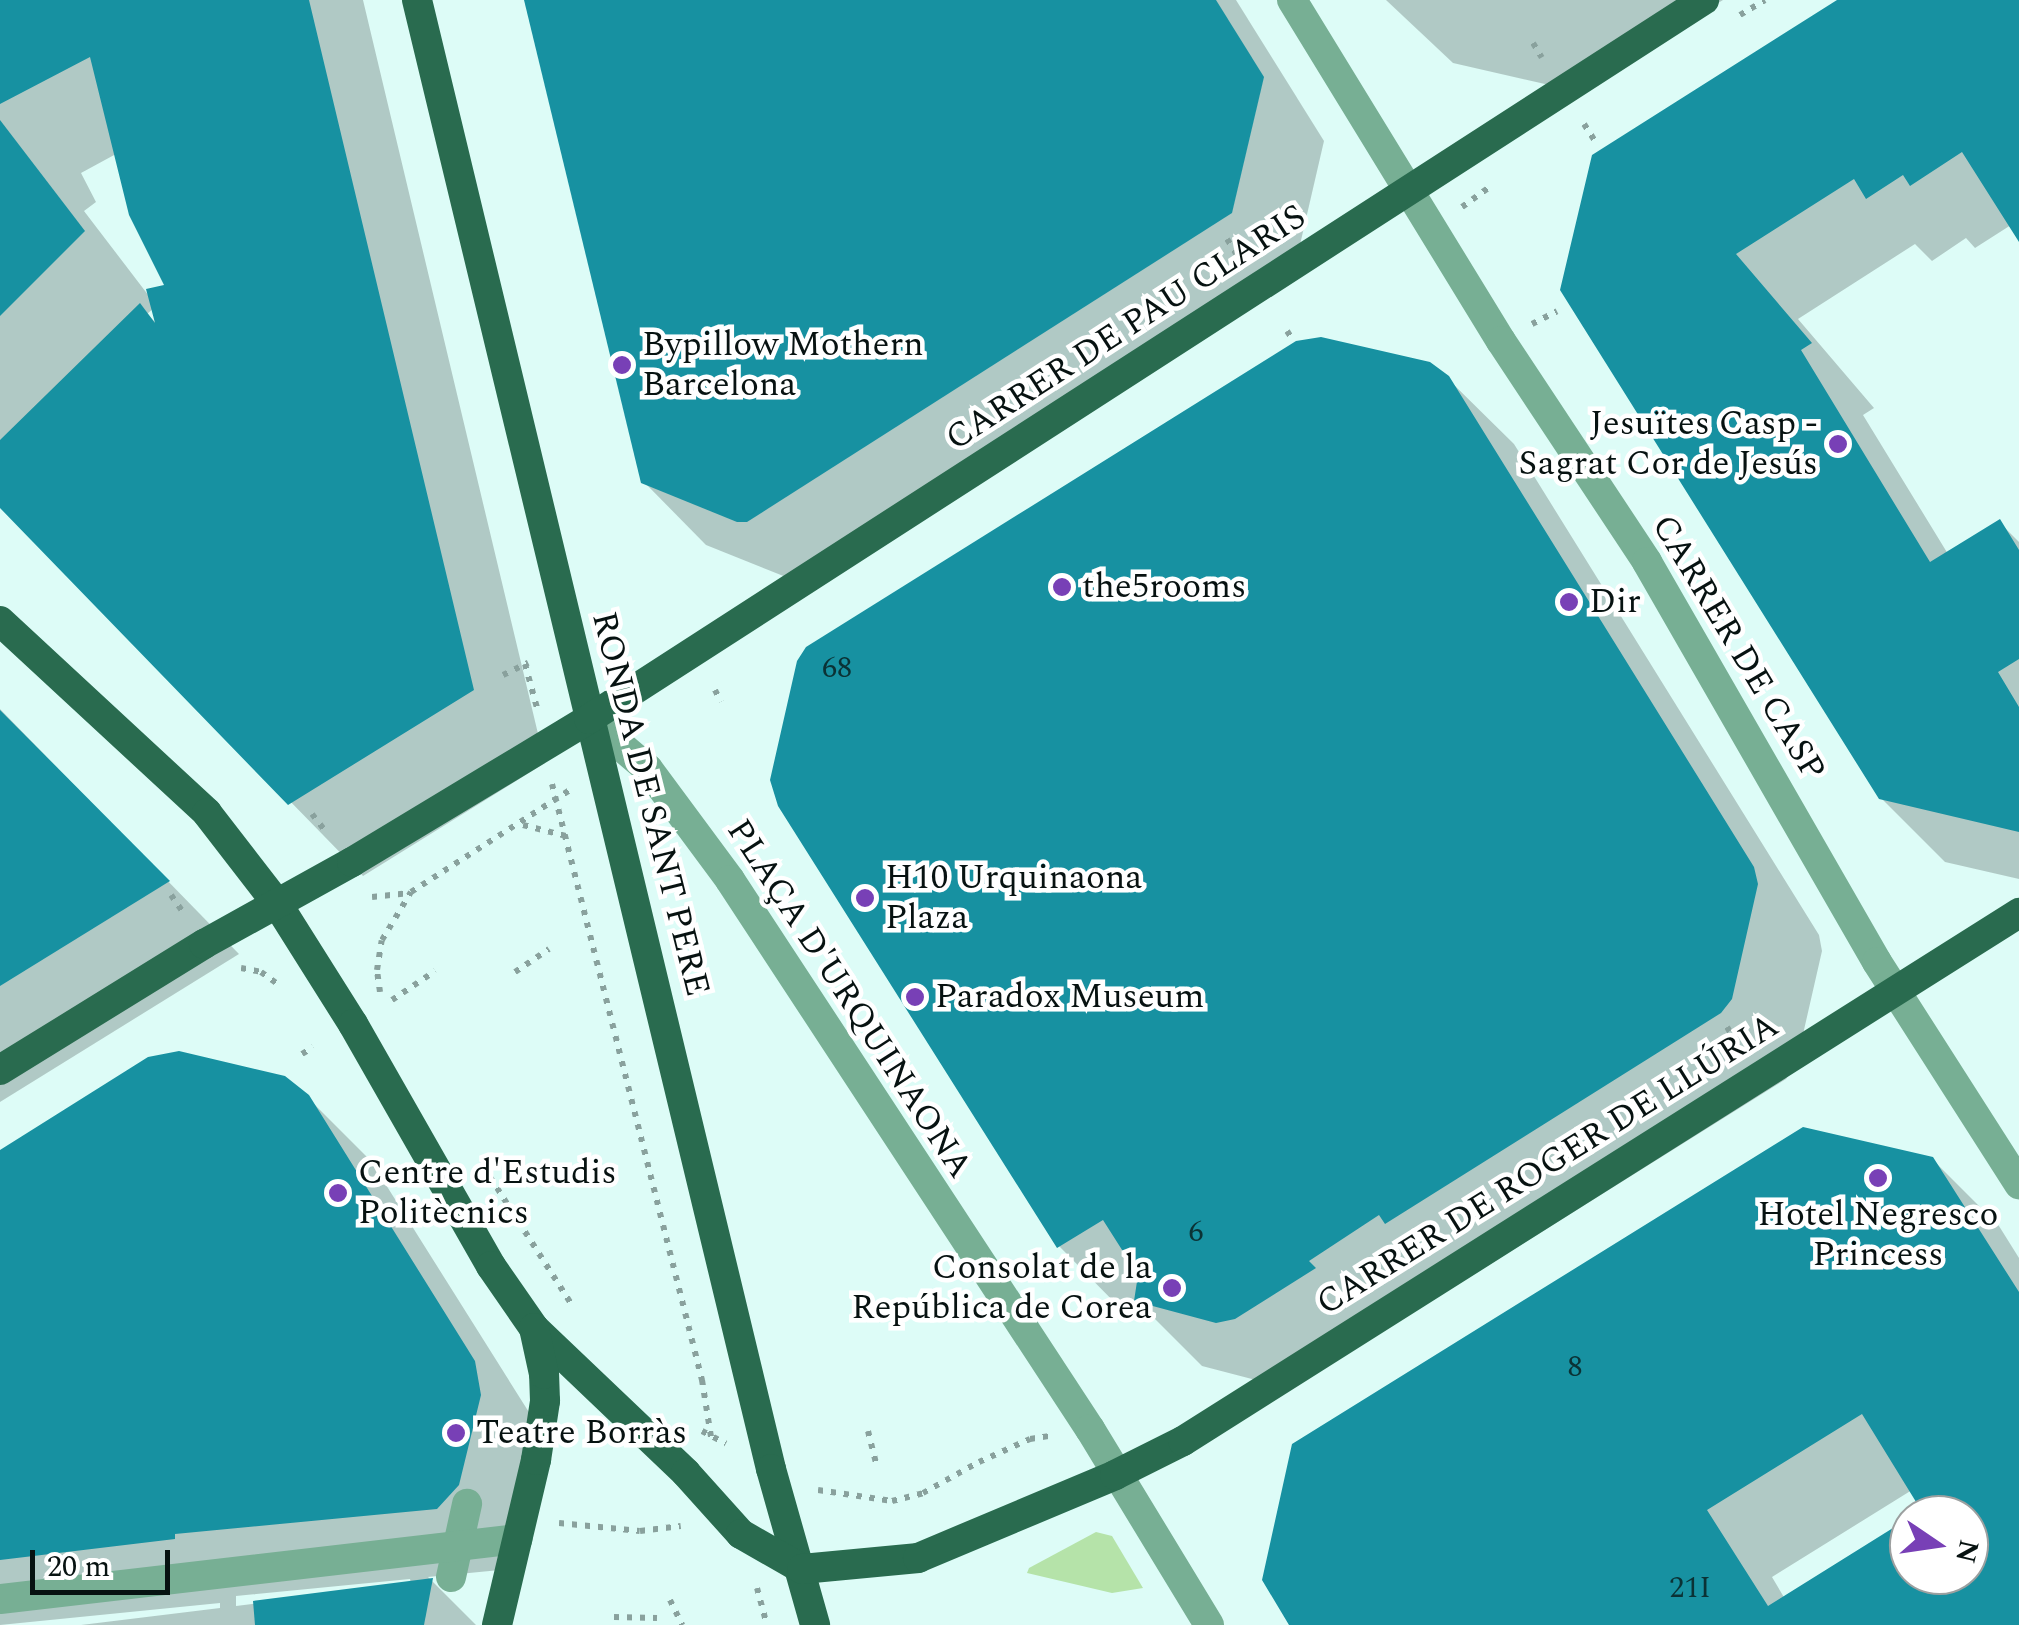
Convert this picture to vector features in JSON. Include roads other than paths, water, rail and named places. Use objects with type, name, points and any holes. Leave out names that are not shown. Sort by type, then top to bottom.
[{"type":"main road","name":"RONDA DE SANT PERE","points":[[417,0],[771,1469],[815,1625]]},
{"type":"main road","name":"CARRER DE PAU CLARIS","points":[[589,719],[1704,0]]},
{"type":"main road","points":[[0,621],[207,813],[278,906],[353,1024],[484,1253],[534,1328],[686,1473],[741,1534],[802,1569],[918,1558],[1115,1475]]},
{"type":"main road","points":[[0,1070],[204,944],[278,906],[589,719]]},
{"type":"main road","name":"CARRER DE ROGER DE LLÚRIA","points":[[1115,1475],[1183,1440],[2019,913]]},
{"type":"main road","points":[[497,1625],[544,1401],[544,1374],[534,1328]]},
{"type":"street","name":"CARRER DE CASP","points":[[1292,0],[1502,341],[1648,562],[1896,990],[2019,1184]]},
{"type":"street","name":"PLAÇA D'URQUINAONA","points":[[589,719],[648,769],[730,880],[1090,1429],[1209,1625]]},
{"type":"street","points":[[451,1576],[467,1504]]},
{"type":"street","points":[[0,1600],[457,1544],[520,1527]]},
{"type":"place","name":"Bypillow Mothern Barcelona","points":[[622,365]]},
{"type":"place","name":"Jesuïtes Casp - Sagrat Cor de Jesús","points":[[1838,444]]},
{"type":"place","name":"the5rooms","points":[[1062,587]]},
{"type":"place","name":"Dir","points":[[1569,602]]},
{"type":"place","name":"H10 Urquinaona Plaza","points":[[865,898]]},
{"type":"place","name":"Paradox Museum","points":[[915,997]]},
{"type":"place","name":"Hotel Negresco Princess","points":[[1878,1178]]},
{"type":"place","name":"Centre d'Estudis Politècnics","points":[[338,1193]]},
{"type":"place","name":"Consolat de la República de Corea","points":[[1172,1288]]},
{"type":"place","name":"Teatre Borràs","points":[[456,1433]]}]
